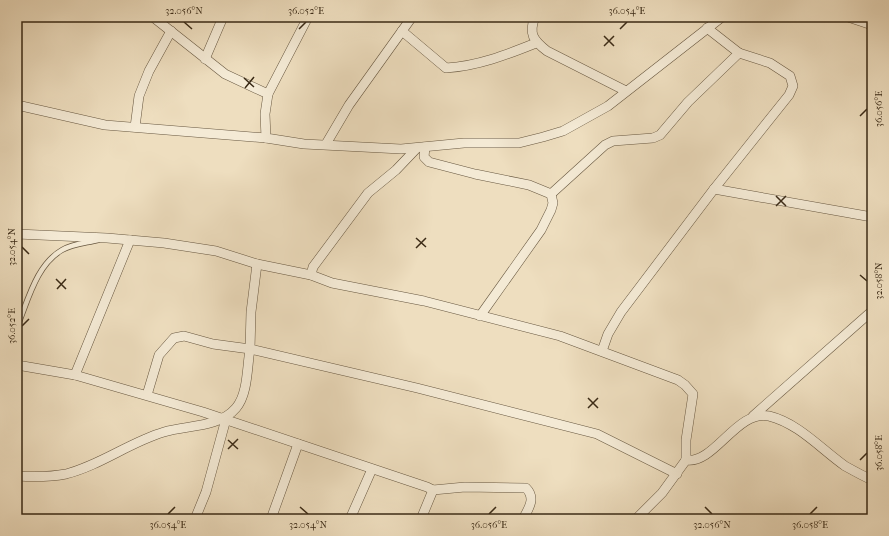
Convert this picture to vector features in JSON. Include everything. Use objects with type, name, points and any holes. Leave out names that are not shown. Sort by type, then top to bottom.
[{"type":"street","points":[[153,17],[225,74],[268,94]]},
{"type":"street","points":[[206,59],[223,17]]},
{"type":"street","points":[[266,138],[265,114],[268,94],[308,17]]},
{"type":"street","points":[[326,144],[349,105],[412,17]]},
{"type":"street","points":[[535,17],[532,24],[531,34],[536,42],[559,58],[626,91]]},
{"type":"street","points":[[17,105],[105,125],[266,138],[304,144],[401,149],[464,143],[519,143],[563,131],[608,106],[722,17]]},
{"type":"street","points":[[848,17],[872,25]]},
{"type":"street","points":[[602,351],[608,334],[621,312],[714,189],[789,95],[793,86],[790,76],[782,70],[770,63],[739,53],[707,28]]},
{"type":"street","points":[[135,127],[139,96],[149,71],[171,31]]},
{"type":"street","points":[[402,31],[446,68],[464,67],[501,57],[536,42]]},
{"type":"street","points":[[551,194],[605,145],[613,141],[660,135],[688,102],[739,53]]},
{"type":"street","points":[[421,147],[424,157],[430,162],[475,174],[529,185],[551,194]]},
{"type":"street","points":[[312,275],[313,267],[368,193],[421,147]]},
{"type":"street","points":[[714,189],[872,217]]},
{"type":"street","points":[[480,316],[541,230],[553,203],[551,194]]},
{"type":"street","points":[[17,234],[107,238],[164,243],[216,251],[256,264],[312,275],[332,283],[424,301],[560,336],[678,380],[690,389],[693,394],[686,440],[686,460],[662,493],[636,519]]},
{"type":"street","points":[[74,375],[130,240]]},
{"type":"street","points":[[17,476],[52,476],[66,474],[106,459],[131,445],[165,431],[203,425],[224,419],[231,413],[242,398],[250,349],[251,312],[256,264]]},
{"type":"street","points":[[686,460],[696,461],[706,455],[753,416],[872,311]]},
{"type":"street","points":[[147,395],[159,355],[174,338],[184,336],[213,344],[250,349],[416,388],[597,434],[677,474]]},
{"type":"street","points":[[17,364],[74,375],[147,395],[224,419],[372,469],[406,478],[433,490],[465,487],[526,488],[532,496],[532,501],[523,519]]},
{"type":"street","points":[[753,416],[768,416],[796,428],[846,466],[872,480]]},
{"type":"street","points":[[195,519],[206,492],[224,419]]},
{"type":"street","points":[[271,519],[298,444]]},
{"type":"street","points":[[350,519],[372,469]]},
{"type":"street","points":[[421,519],[433,490]]},
{"type":"lane","points":[[17,327],[41,272],[51,258],[70,247],[107,238]]}]
